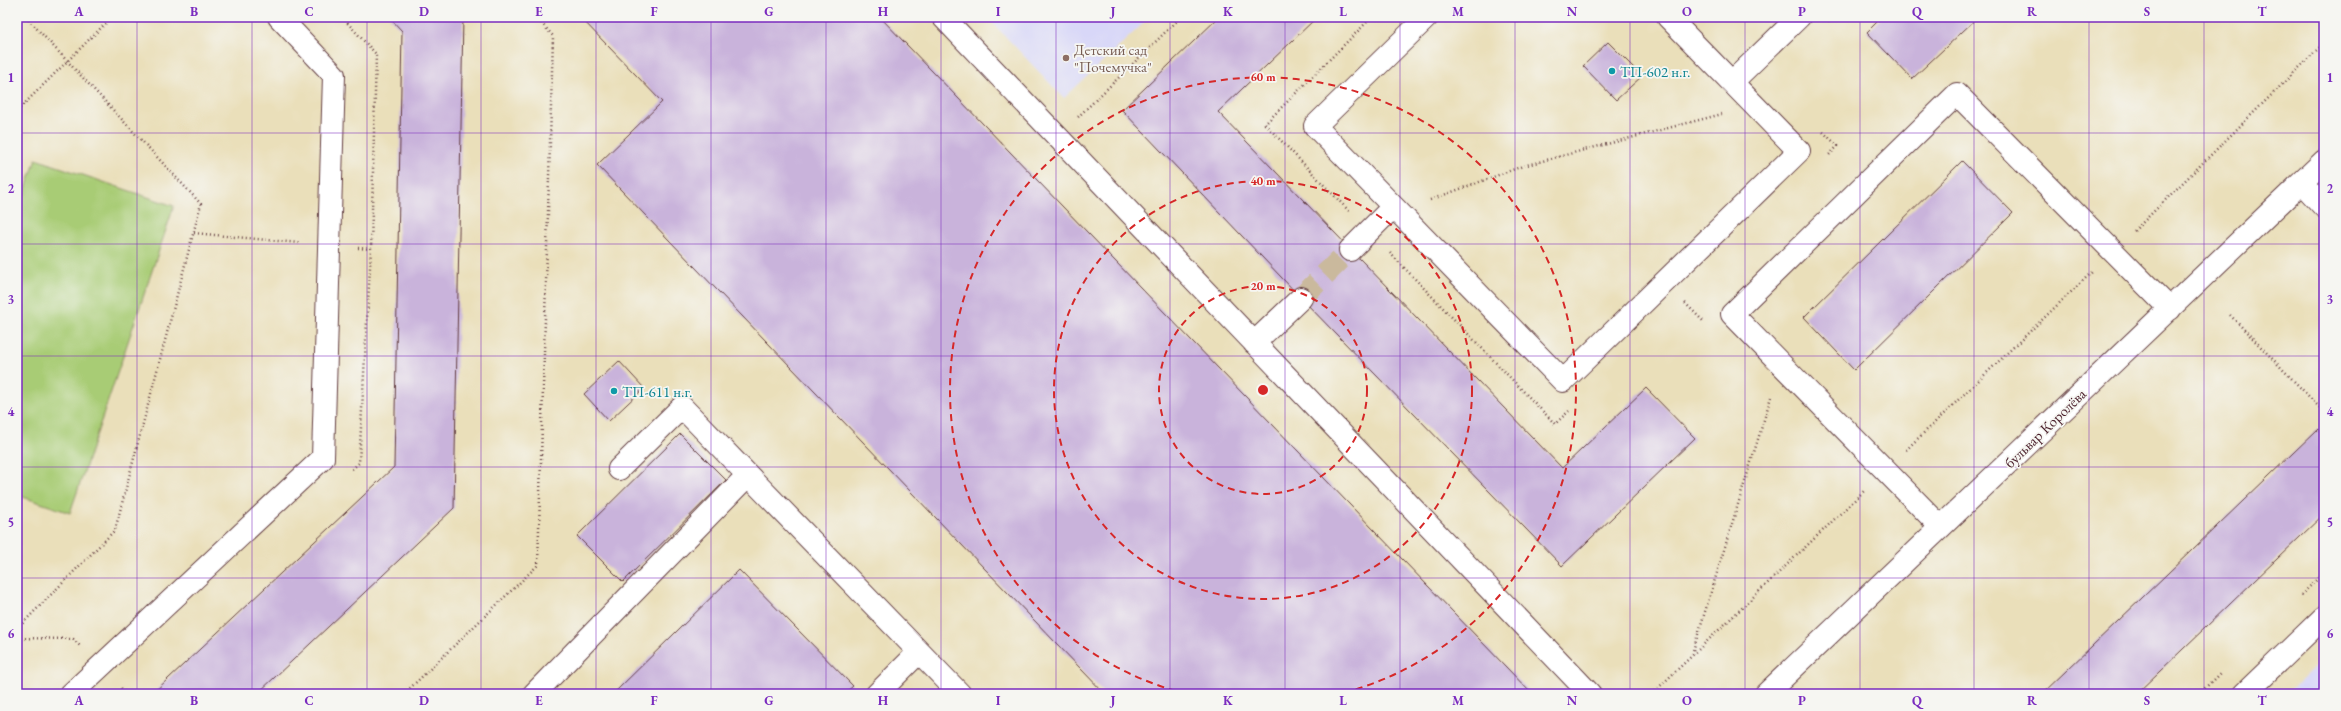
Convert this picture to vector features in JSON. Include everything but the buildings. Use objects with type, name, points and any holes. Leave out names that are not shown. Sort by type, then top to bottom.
[{"type":"street","points":[[71,694],[323,458],[334,75],[279,17]]},
{"type":"street","points":[[943,17],[1590,694]]},
{"type":"street","points":[[1427,17],[1315,126],[1563,381],[1799,151],[1668,17]]},
{"type":"street","points":[[1739,89],[1799,17]]},
{"type":"street","points":[[1941,527],[1732,314],[1957,94],[2170,309]]},
{"type":"street","name":"бульвар Королёва","points":[[1766,694],[2324,161]]},
{"type":"street","points":[[2302,183],[2324,207]]},
{"type":"street","points":[[1350,250],[1400,213]]},
{"type":"street","points":[[1254,343],[1301,298]]},
{"type":"street","points":[[620,469],[682,407],[747,476],[960,694]]},
{"type":"street","points":[[534,694],[747,476]]},
{"type":"street","points":[[2244,694],[2324,617]]},
{"type":"street","points":[[878,694],[919,652]]},
{"type":"path","points":[[17,629],[116,530],[201,204],[26,17]]},
{"type":"path","points":[[17,111],[112,17]]},
{"type":"path","points":[[404,694],[538,565],[553,36],[536,17]]},
{"type":"path","points":[[1057,137],[1181,17]]},
{"type":"path","points":[[1652,694],[2113,252],[2324,43]]},
{"type":"path","points":[[1400,213],[1523,166],[1723,113],[1739,89]]},
{"type":"path","points":[[194,233],[371,249]]},
{"type":"path","points":[[2230,315],[2324,412]]},
{"type":"path","points":[[17,638],[73,639]]},
{"type":"shaded area","name":"Детский сад \"Почемучка\"","points":[[987,17],[1150,17],[1064,98]]},
{"type":"shaded area","points":[[2324,659],[2324,694],[2287,694]]},
{"type":"green space","points":[[36,159],[174,206],[70,513],[17,495],[17,215]]},
{"type":"tunnel","points":[[1301,298],[1350,250]]},
{"type":"place","name":"Детский сад \"Почемучка\"","points":[[1066,58]]},
{"type":"place","name":"ТП-602 н.г.","points":[[1612,71]]},
{"type":"place","name":"ТП-611 н.г.","points":[[614,391]]}]
